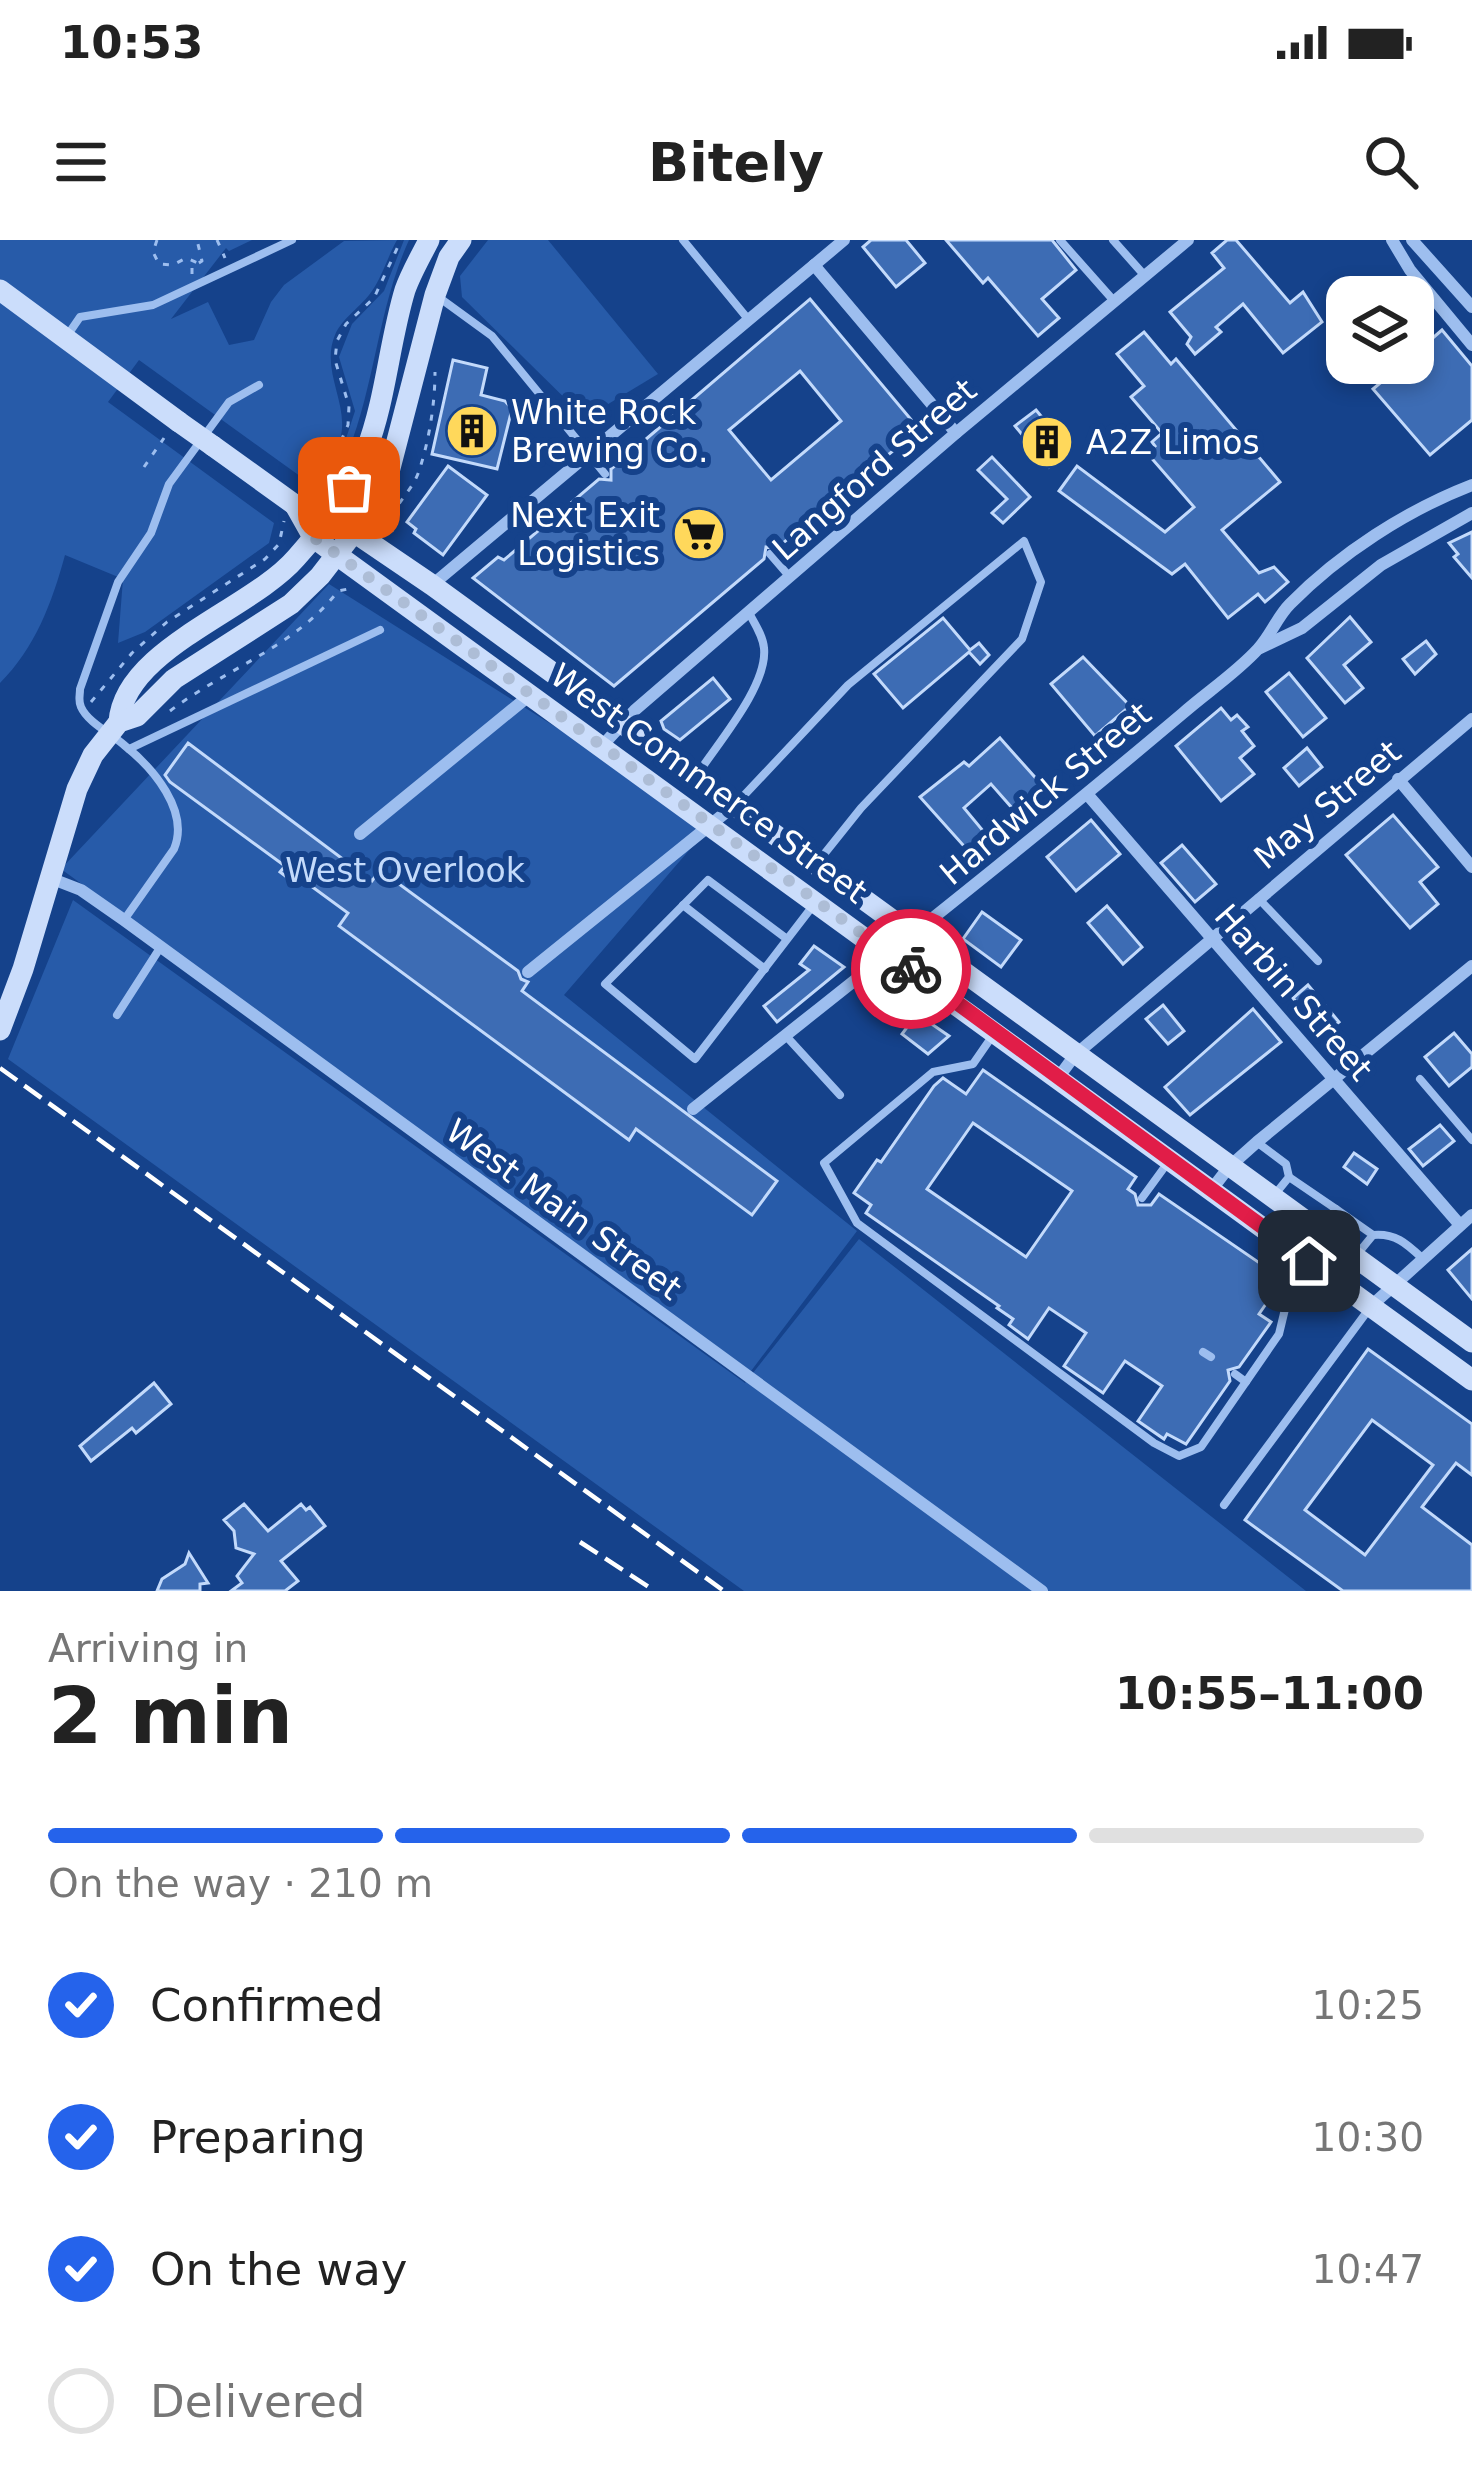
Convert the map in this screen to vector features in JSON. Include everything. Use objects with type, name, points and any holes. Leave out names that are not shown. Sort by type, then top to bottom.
[{"type":"main road","points":[[0,1030],[77,789],[114,727],[120,700],[180,640],[269,583],[313,537],[349,488],[381,405],[407,284],[429,240]]},
{"type":"main road","points":[[114,727],[137,716],[174,679],[291,604],[354,532],[390,468],[435,296],[449,257],[461,240]]},
{"type":"main road","points":[[407,284],[435,296]]},
{"type":"main road","points":[[0,290],[172,430],[213,446],[313,537]]},
{"type":"main road","name":"West Commerce Street","points":[[288,515],[327,518],[431,585],[1472,1342]]},
{"type":"main road","name":"West Commerce Street","points":[[313,537],[1472,1380]]},
{"type":"street","points":[[431,585],[844,240]]},
{"type":"street","name":"Langford Street","points":[[602,746],[622,722],[956,433],[1188,240]]},
{"type":"street","points":[[1392,240],[1410,270],[1472,345]]},
{"type":"street","points":[[1412,240],[1472,307]]},
{"type":"street","points":[[814,265],[956,433]]},
{"type":"street","name":"Hardwick Street","points":[[692,1109],[915,936],[1087,794],[1259,648],[1288,607],[1334,566],[1412,514],[1472,485]]},
{"type":"street","name":"Hardwick Street","points":[[1259,648],[1301,628],[1382,566],[1472,512]]},
{"type":"street","points":[[360,834],[530,695]]},
{"type":"street","name":"May Street","points":[[1058,1078],[1075,1055],[1211,936],[1472,719]]},
{"type":"street","points":[[1398,779],[1472,867]]},
{"type":"street","name":"Harbin Street","points":[[1087,794],[1460,1225]]},
{"type":"street","points":[[527,972],[735,805]]},
{"type":"street","name":"West Main Street","points":[[50,878],[81,890],[124,920],[1042,1591]]},
{"type":"street","points":[[1212,1189],[1257,1142],[1472,966]]},
{"type":"street","points":[[1370,1307],[1472,1215]]},
{"type":"lane","points":[[58,333],[80,317],[153,305],[292,240]]},
{"type":"lane","points":[[682,240],[749,320]]},
{"type":"lane","points":[[1060,240],[1114,301]]},
{"type":"lane","points":[[1113,240],[1145,276]]},
{"type":"lane","points":[[435,296],[492,336],[605,474]]},
{"type":"lane","points":[[124,920],[164,866],[179,836],[178,816],[159,782],[114,727],[85,714],[79,704],[80,689],[118,582],[151,533],[169,484],[229,402],[259,385]]},
{"type":"lane","points":[[735,805],[848,685],[1024,542],[1042,582],[1022,639],[861,808],[816,865]]},
{"type":"lane","points":[[770,554],[790,578]]},
{"type":"lane","points":[[696,776],[751,694],[764,664],[764,643],[749,613]]},
{"type":"lane","points":[[129,748],[380,630]]},
{"type":"lane","points":[[787,939],[708,880],[605,984],[695,1059],[817,902]]},
{"type":"lane","points":[[1257,897],[1318,961]]},
{"type":"lane","points":[[683,905],[765,969]]},
{"type":"lane","points":[[118,1015],[161,947]]},
{"type":"lane","points":[[996,1032],[973,1064],[934,1072],[824,1163],[857,1223],[1154,1443],[1179,1456],[1201,1447],[1279,1334],[1298,1275],[1309,1261]]},
{"type":"lane","points":[[786,1036],[840,1095]]},
{"type":"lane","points":[[1420,1079],[1472,1140]]},
{"type":"lane","points":[[1257,1142],[1286,1164],[1289,1177],[1373,1235],[1402,1240],[1422,1258]]},
{"type":"lane","points":[[1142,1198],[1170,1160]]},
{"type":"lane","points":[[1272,1198],[1289,1177]]},
{"type":"lane","points":[[1317,1231],[1336,1209]]},
{"type":"lane","points":[[1354,1258],[1373,1235]]},
{"type":"lane","points":[[1224,1505],[1370,1307]]},
{"type":"lane","points":[[1234,1374],[1246,1382]]},
{"type":"path","points":[[157,240],[153,252],[159,264],[173,265],[186,258],[198,263]]},
{"type":"path","points":[[193,276],[192,267],[202,261],[196,240]]},
{"type":"path","points":[[217,240],[231,270]]},
{"type":"path","points":[[310,485],[327,473],[348,425],[349,406],[335,360],[337,341],[346,324],[374,298],[401,240]]},
{"type":"path","points":[[393,538],[390,515],[419,472],[435,397],[436,364]]},
{"type":"path","points":[[144,467],[172,430]]},
{"type":"path","points":[[409,469],[419,472]]},
{"type":"path","points":[[85,714],[108,679],[167,622],[265,559],[279,544],[288,515]]},
{"type":"path","points":[[160,717],[292,635],[338,591],[356,588]]},
{"type":"green space","points":[[0,240],[252,240],[229,251],[226,248],[171,319],[208,302],[229,345],[254,340],[284,285],[344,241],[397,240],[372,291],[335,335],[332,372],[342,426],[327,461],[304,479],[139,360],[108,402],[274,523],[269,543],[145,632],[118,643],[123,579],[65,555],[41,624],[0,683]]},
{"type":"green space","points":[[404,240],[409,240],[342,466],[338,463],[355,411],[339,357],[352,324],[384,291]]},
{"type":"green space","points":[[488,240],[548,240],[658,374],[585,418],[462,297],[460,276]]},
{"type":"green space","name":"West Overlook","points":[[329,584],[711,825],[564,995],[857,1231],[751,1371],[61,869]]},
{"type":"green space","points":[[73,900],[745,1383],[859,1239],[1306,1591],[744,1591],[8,1059]]},
{"type":"building","points":[[871,240],[906,240],[925,263],[896,287],[863,247]]},
{"type":"building","points":[[946,240],[1052,240],[1076,270],[1042,299],[1059,318],[1038,336],[988,278],[983,283]]},
{"type":"building","points":[[1227,240],[1236,240],[1290,303],[1303,292],[1322,322],[1283,353],[1243,304],[1195,354],[1187,344],[1191,337],[1170,312],[1224,268],[1212,253]]},
{"type":"building","points":[[810,299],[919,429],[776,549],[766,547],[764,559],[614,686],[473,578],[498,557],[504,560],[599,479],[611,480],[611,469]],"holes":[[[800,371],[841,421],[771,480],[729,430]]]},
{"type":"building","points":[[1442,330],[1472,366],[1472,420],[1430,455],[1373,389],[1379,384],[1434,384],[1434,337]]},
{"type":"building","points":[[1144,332],[1171,364],[1176,359],[1280,482],[1222,530],[1259,573],[1274,567],[1288,582],[1265,602],[1258,594],[1228,618],[1185,564],[1172,574],[1059,491],[1077,466],[1165,532],[1194,507],[1147,453],[1162,433],[1131,397],[1144,386],[1117,354]]},
{"type":"building","name":"White Rock Brewing Co.","points":[[453,360],[487,368],[481,395],[505,401],[512,409],[497,469],[432,454]]},
{"type":"building","name":"A2Z Limos","points":[[1036,410],[1069,450],[1049,467],[1015,426]]},
{"type":"building","points":[[992,457],[1030,497],[1003,523],[992,513],[1007,499],[978,470]]},
{"type":"building","points":[[448,466],[487,495],[443,555],[407,522]]},
{"type":"building","points":[[1472,532],[1472,578],[1449,543]]},
{"type":"building","points":[[1350,617],[1371,642],[1344,665],[1363,688],[1345,703],[1307,658]]},
{"type":"building","points":[[943,618],[970,650],[979,643],[989,655],[980,664],[969,652],[903,708],[874,674]]},
{"type":"building","points":[[1426,641],[1436,654],[1415,674],[1403,659]]},
{"type":"building","points":[[1083,657],[1130,706],[1095,736],[1051,684]]},
{"type":"building","points":[[1289,673],[1326,718],[1303,737],[1266,692]]},
{"type":"building","points":[[713,678],[730,699],[680,740],[664,729],[661,721]]},
{"type":"building","points":[[1221,708],[1231,720],[1237,715],[1248,727],[1242,731],[1254,746],[1240,758],[1254,774],[1221,801],[1176,746]]},
{"type":"building","points":[[1000,738],[1041,784],[1013,809],[991,784],[964,808],[989,838],[971,854],[920,797],[964,762],[969,766]]},
{"type":"building","points":[[188,743],[372,881],[380,870],[518,971],[528,982],[522,991],[777,1181],[752,1215],[636,1129],[629,1140],[339,926],[348,913],[296,875],[292,881],[280,872],[285,866],[170,782],[165,775]]},
{"type":"building","points":[[1307,748],[1322,767],[1299,786],[1284,768]]},
{"type":"building","points":[[1393,815],[1438,867],[1420,882],[1438,904],[1410,928],[1346,855]]},
{"type":"building","points":[[1091,820],[1120,854],[1076,891],[1047,857]]},
{"type":"building","points":[[1182,845],[1216,884],[1195,902],[1161,863]]},
{"type":"building","points":[[1107,906],[1142,947],[1123,964],[1088,923]]},
{"type":"building","points":[[982,912],[1021,940],[1001,967],[963,939]]},
{"type":"building","points":[[814,946],[844,967],[777,1022],[764,1006],[809,970],[800,964]]},
{"type":"building","points":[[1308,985],[1339,1022],[1320,1037],[1293,998]]},
{"type":"building","points":[[1163,1005],[1184,1031],[1168,1044],[1146,1019]]},
{"type":"building","points":[[1253,1009],[1281,1042],[1190,1115],[1165,1087]]},
{"type":"building","points":[[917,1014],[949,1036],[928,1054],[902,1034]]},
{"type":"building","points":[[1454,1033],[1472,1054],[1472,1067],[1449,1086],[1425,1057]]},
{"type":"building","points":[[983,1070],[1136,1177],[1128,1189],[1138,1205],[1151,1205],[1159,1194],[1283,1279],[1259,1314],[1271,1322],[1239,1367],[1228,1370],[1230,1381],[1186,1444],[1167,1434],[1164,1439],[1138,1421],[1162,1386],[1125,1361],[1103,1393],[1064,1366],[1086,1333],[1049,1308],[1028,1339],[1009,1325],[1013,1319],[999,1306],[866,1213],[871,1205],[854,1193],[934,1086],[943,1078],[966,1094]],"holes":[[[973,1123],[1072,1191],[1026,1257],[927,1189]]]},
{"type":"building","points":[[1440,1125],[1454,1141],[1423,1166],[1409,1149]]},
{"type":"building","points":[[1354,1153],[1377,1169],[1367,1184],[1344,1167]]},
{"type":"building","points":[[1472,1249],[1472,1299],[1448,1270]]},
{"type":"building","points":[[1368,1349],[1472,1424],[1472,1475],[1456,1463],[1422,1507],[1472,1545],[1472,1591],[1343,1591],[1245,1520]],"holes":[[[1372,1420],[1433,1465],[1365,1555],[1305,1510]]]},
{"type":"building","points":[[154,1383],[171,1404],[91,1461],[80,1446]]},
{"type":"building","points":[[244,1504],[268,1531],[301,1504],[306,1510],[310,1507],[325,1526],[281,1561],[298,1581],[285,1591],[231,1591],[242,1583],[237,1576],[254,1554],[236,1548],[234,1531],[224,1520]]},
{"type":"building","points":[[189,1553],[208,1583],[200,1584],[200,1591],[157,1591],[162,1579],[185,1564]]},
{"type":"railway","points":[[0,1068],[724,1591]]},
{"type":"railway","points":[[580,1542],[655,1591]]},
{"type":"way so far","points":[[349,488],[313,537],[911,969]]},
{"type":"place","name":"White Rock Brewing Co.","points":[[472,431]]},
{"type":"place","name":"A2Z Limos","points":[[1047,442]]},
{"type":"place","name":"Next Exit Logistics","points":[[699,534]]},
{"type":"route","points":[[911,969],[1309,1261]]}]
